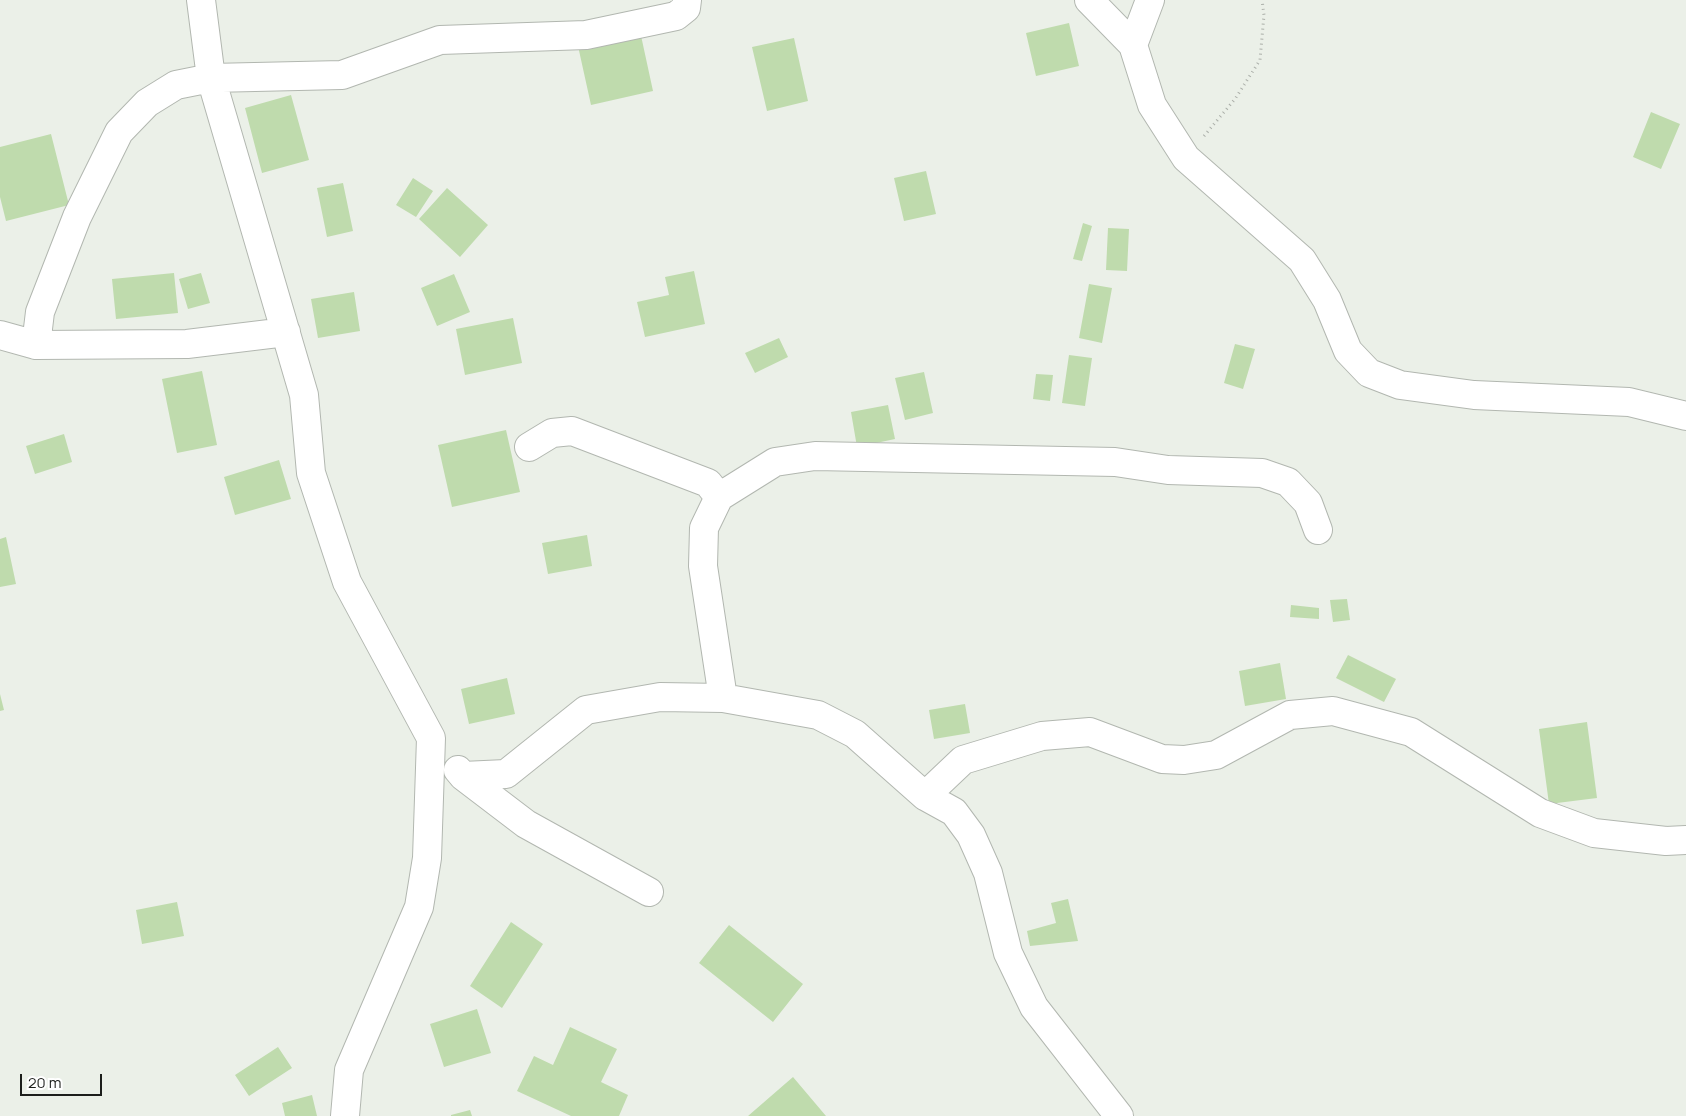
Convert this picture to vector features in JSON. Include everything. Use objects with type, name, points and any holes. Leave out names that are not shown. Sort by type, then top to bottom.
[{"type":"street","points":[[201,0],[211,78],[304,395],[311,473],[347,582],[431,738],[463,776],[526,824],[649,892]]},
{"type":"street","points":[[36,345],[40,312],[73,225],[119,132],[147,103],[176,85],[211,78],[342,75],[440,40],[586,35],[676,16],[686,8],[687,0]]},
{"type":"street","points":[[1090,0],[1133,45],[1152,105],[1186,158],[1302,260],[1327,300],[1348,351],[1369,373],[1400,385],[1474,395],[1629,402],[1686,416]]},
{"type":"street","points":[[1133,45],[1150,0]]},
{"type":"street","points":[[0,335],[36,345],[187,344],[286,332]]},
{"type":"street","points":[[529,447],[552,432],[572,431],[708,484],[718,497]]},
{"type":"street","points":[[723,698],[703,566],[704,528],[718,497],[775,462],[815,456],[1115,462],[1168,470],[1262,472],[1288,482],[1308,503],[1318,530]]},
{"type":"street","points":[[463,776],[506,774],[586,710],[660,698],[723,698],[818,715],[854,734],[925,796],[954,812],[971,835],[988,873],[1008,953],[1034,1007],[1118,1116]]},
{"type":"street","points":[[925,796],[963,760],[1042,736],[1090,732],[1162,759],[1184,760],[1216,755],[1290,715],[1333,711],[1410,732],[1540,814],[1594,834],[1666,841],[1686,840]]},
{"type":"street","points":[[345,1116],[349,1070],[419,907],[427,858],[431,738]]},
{"type":"path","points":[[1186,158],[1235,99],[1260,60],[1264,15],[1262,0]]},
{"type":"building","points":[[1069,23],[1079,66],[1036,76],[1026,33]]},
{"type":"building","points":[[640,31],[653,91],[591,105],[578,46]]},
{"type":"building","points":[[794,38],[808,101],[767,111],[752,47]]},
{"type":"building","points":[[291,95],[309,160],[262,173],[245,108]]},
{"type":"building","points":[[1651,112],[1680,124],[1661,169],[1633,157]]},
{"type":"building","points":[[51,134],[69,205],[6,221],[0,197],[0,147]]},
{"type":"building","points":[[926,171],[936,214],[904,221],[894,178]]},
{"type":"building","points":[[413,178],[433,191],[416,217],[396,205]]},
{"type":"building","points":[[343,183],[353,231],[327,237],[317,188]]},
{"type":"building","points":[[447,188],[488,225],[460,257],[419,219]]},
{"type":"building","points":[[1083,223],[1092,226],[1082,261],[1073,259]]},
{"type":"building","points":[[1108,228],[1129,229],[1127,271],[1106,270]]},
{"type":"building","points":[[694,271],[705,324],[645,337],[637,302],[669,295],[665,277]]},
{"type":"building","points":[[174,273],[178,313],[116,319],[112,279]]},
{"type":"building","points":[[201,273],[210,303],[188,309],[179,279]]},
{"type":"building","points":[[454,274],[470,312],[437,326],[421,288]]},
{"type":"building","points":[[1089,284],[1112,288],[1102,343],[1079,338]]},
{"type":"building","points":[[354,292],[360,331],[318,338],[311,299]]},
{"type":"building","points":[[513,318],[522,363],[465,375],[456,329]]},
{"type":"building","points":[[779,338],[788,357],[755,373],[745,353]]},
{"type":"building","points":[[1235,344],[1255,349],[1243,389],[1224,383]]},
{"type":"building","points":[[1069,355],[1092,358],[1085,406],[1062,403]]},
{"type":"building","points":[[202,371],[217,445],[177,453],[162,379]]},
{"type":"building","points":[[924,372],[933,413],[905,420],[895,378]]},
{"type":"building","points":[[1036,374],[1053,375],[1050,401],[1033,399]]},
{"type":"building","points":[[888,405],[895,439],[857,447],[851,412]]},
{"type":"building","points":[[506,430],[520,492],[452,507],[438,445]]},
{"type":"building","points":[[64,434],[72,462],[35,474],[26,446]]},
{"type":"building","points":[[279,460],[291,499],[235,515],[224,477]]},
{"type":"building","points":[[587,535],[592,566],[548,574],[542,543]]},
{"type":"building","points":[[6,537],[16,584],[0,587],[0,539]]},
{"type":"building","points":[[1347,599],[1350,620],[1333,622],[1330,600]]},
{"type":"building","points":[[1291,605],[1319,608],[1319,619],[1290,617]]},
{"type":"building","points":[[1348,655],[1396,679],[1384,702],[1336,678]]},
{"type":"building","points":[[1280,663],[1286,699],[1245,706],[1239,671]]},
{"type":"building","points":[[507,678],[515,714],[469,724],[461,689]]},
{"type":"building","points":[[0,694],[4,710],[0,711]]},
{"type":"building","points":[[965,704],[970,733],[934,739],[929,710]]},
{"type":"building","points":[[1587,722],[1597,798],[1549,804],[1539,729]]},
{"type":"building","points":[[1068,899],[1078,941],[1030,946],[1027,931],[1056,923],[1051,903]]},
{"type":"building","points":[[177,902],[184,936],[142,944],[136,910]]},
{"type":"building","points":[[511,922],[543,944],[502,1008],[470,986]]},
{"type":"building","points":[[729,925],[803,984],[773,1022],[699,963]]},
{"type":"building","points":[[477,1009],[491,1053],[444,1067],[430,1024]]},
{"type":"building","points":[[570,1027],[617,1049],[601,1082],[628,1095],[619,1116],[571,1116],[517,1091],[534,1056],[553,1065]]},
{"type":"building","points":[[278,1047],[292,1068],[249,1096],[235,1075]]},
{"type":"building","points":[[793,1077],[826,1116],[748,1116]]},
{"type":"building","points":[[312,1095],[317,1116],[285,1116],[282,1103]]},
{"type":"building","points":[[470,1110],[472,1116],[451,1116],[451,1115]]}]
